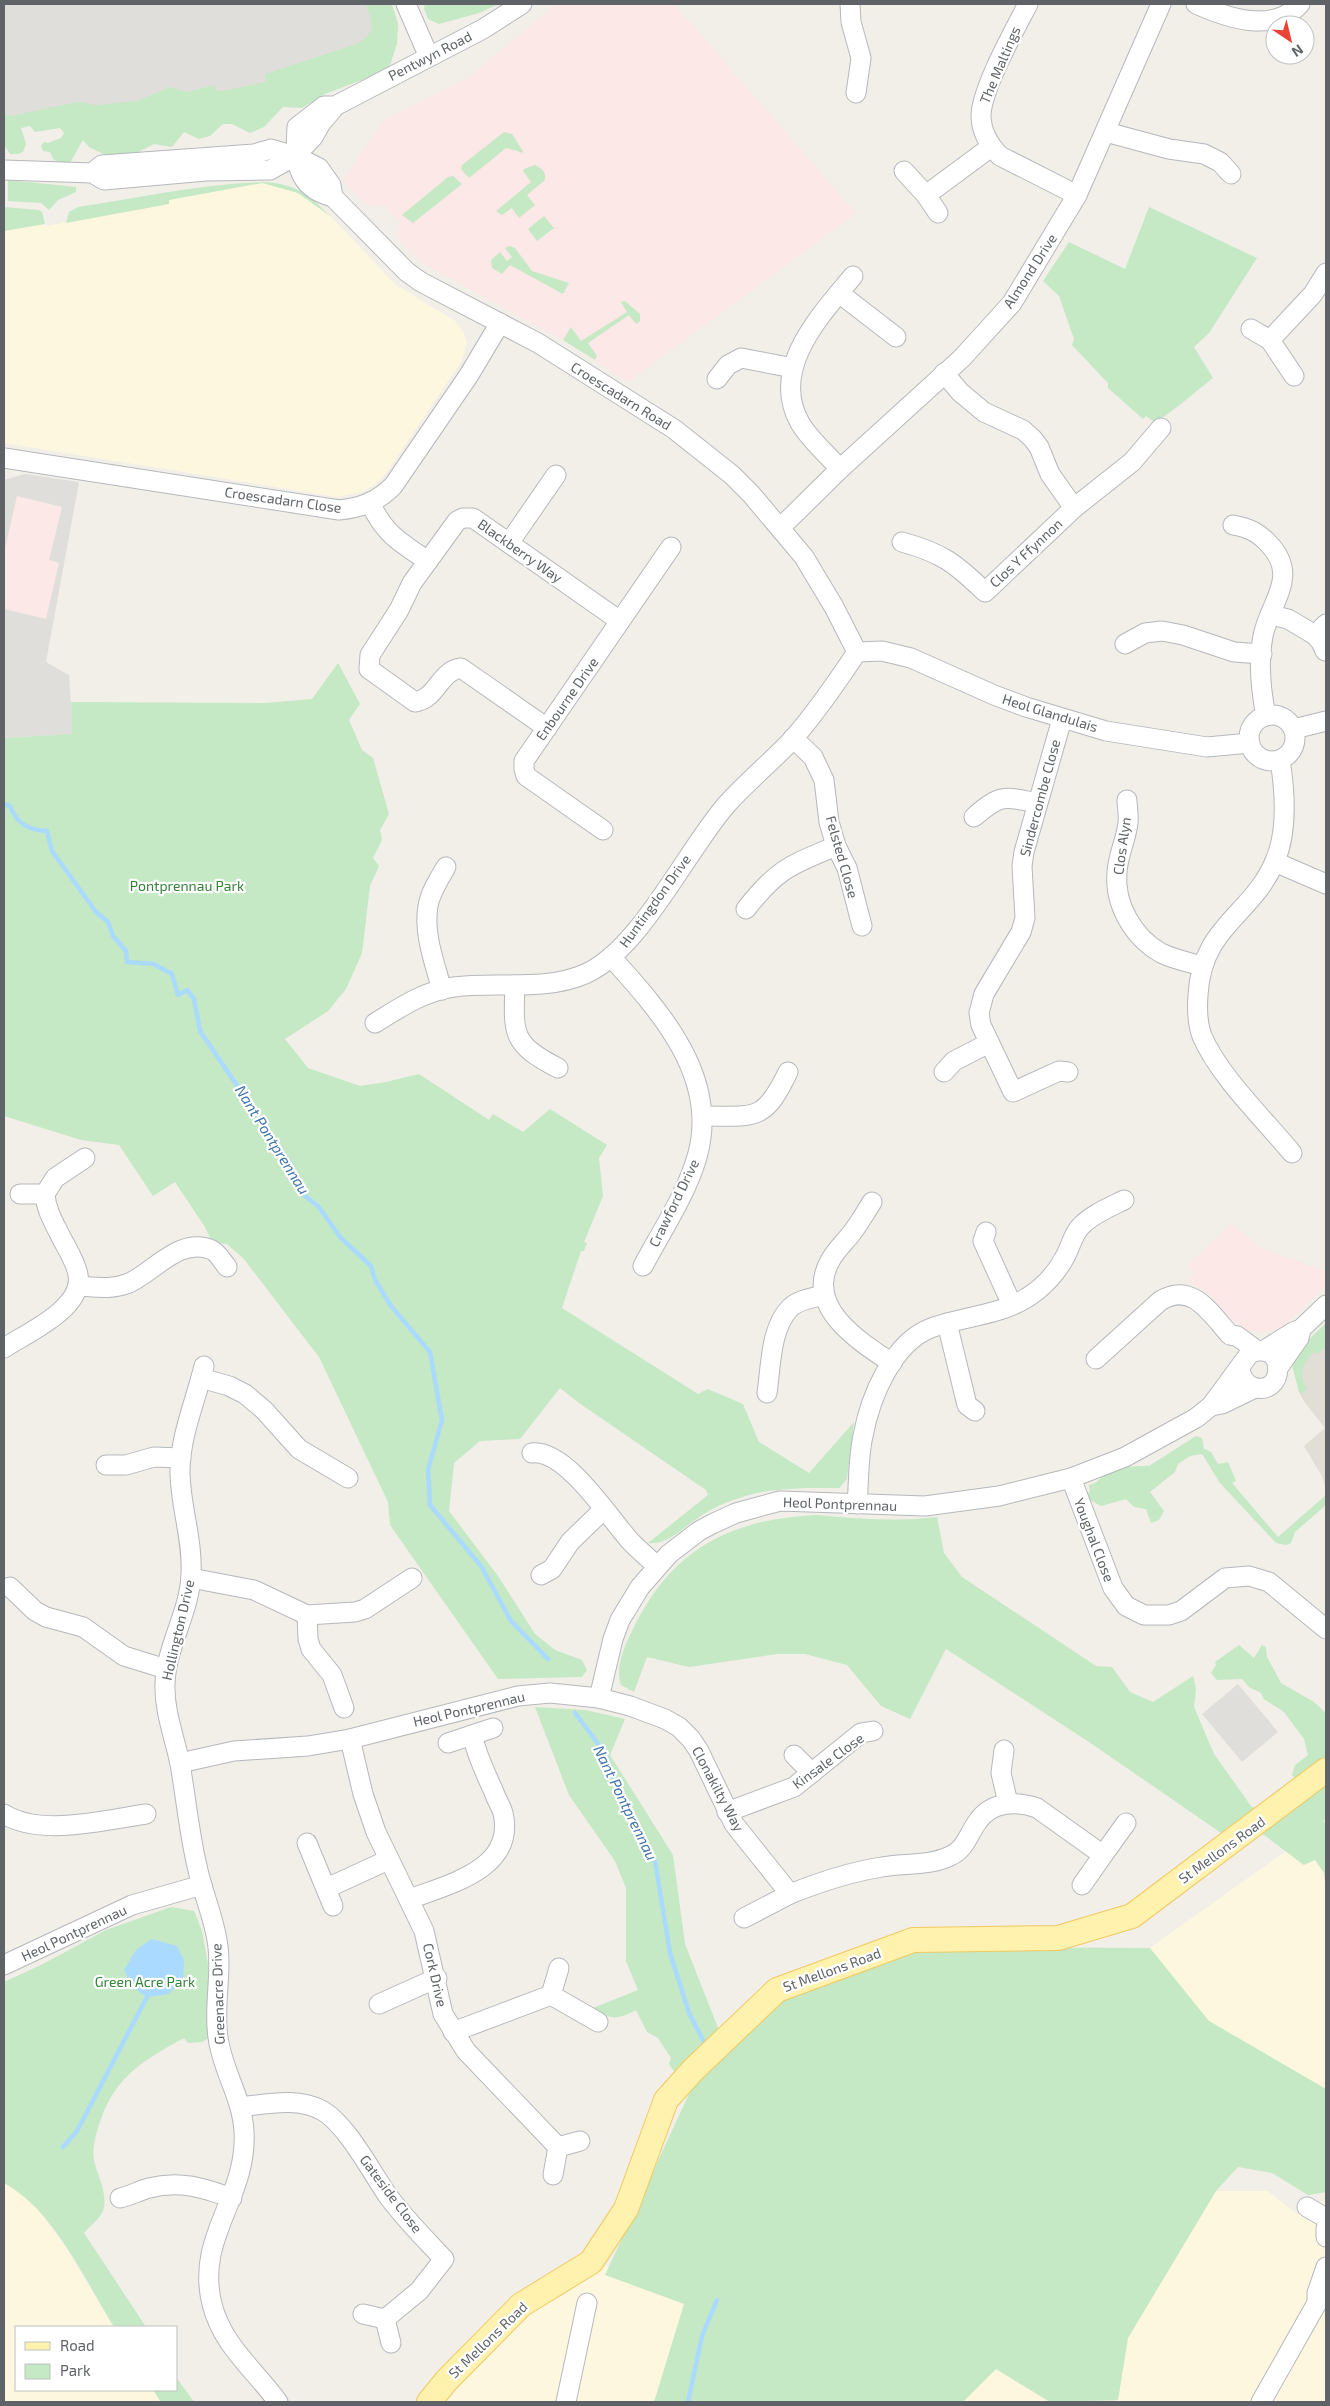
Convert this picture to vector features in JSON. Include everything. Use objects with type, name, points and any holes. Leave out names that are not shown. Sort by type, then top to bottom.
[{"type":"main road","name":"St Mellons Road","points":[[429,2402],[447,2380],[521,2305],[592,2262],[626,2209],[666,2100],[693,2070],[777,1990],[913,1940],[1058,1938],[1132,1916],[1326,1770]]},
{"type":"street","points":[[406,4],[429,57]]},
{"type":"street","name":"Pentwyn Road","points":[[4,170],[92,173],[104,180],[206,171],[270,170],[295,156],[313,137],[321,123],[335,106],[483,29],[522,4]]},
{"type":"street","points":[[850,4],[851,22],[860,48],[861,58],[856,93]]},
{"type":"street","name":"The Maltings","points":[[991,147],[982,126],[982,104],[1028,4]]},
{"type":"street","name":"Almond Drive","points":[[781,527],[840,469],[962,358],[1012,303],[1077,195],[1160,4]]},
{"type":"street","points":[[1196,4],[1221,15],[1241,20],[1280,18],[1294,11],[1300,4]]},
{"type":"street","points":[[1106,132],[1169,149],[1204,154],[1220,162],[1231,174]]},
{"type":"street","points":[[926,195],[991,147],[1008,161],[1077,195]]},
{"type":"street","name":"Croescadarn Road","points":[[295,156],[304,180],[320,194],[332,197],[407,272],[440,294],[538,343],[674,429],[732,475],[781,527],[818,580],[857,652]]},
{"type":"street","points":[[904,171],[926,195],[938,213]]},
{"type":"street","points":[[1270,340],[1313,294],[1326,273]]},
{"type":"street","points":[[840,469],[800,424],[791,398],[793,368],[812,326],[853,276]]},
{"type":"street","points":[[839,293],[896,337]]},
{"type":"street","name":"Croescadarn Close","points":[[4,458],[339,510],[356,508],[383,496],[393,486],[469,375],[500,323]]},
{"type":"street","points":[[1251,329],[1270,340],[1294,376]]},
{"type":"street","points":[[717,379],[728,366],[741,358],[793,368]]},
{"type":"street","name":"Clos Y Ffynnon","points":[[944,373],[960,392],[984,412],[1024,430],[1032,438],[1050,474],[1074,508]]},
{"type":"street","name":"Clos Y Ffynnon","points":[[902,542],[941,554],[955,564],[985,592],[1074,508],[1132,462],[1161,428]]},
{"type":"street","points":[[508,543],[556,474]]},
{"type":"street","points":[[370,502],[381,525],[389,534],[428,561]]},
{"type":"street","name":"Blackberry Way","points":[[546,728],[461,668],[453,669],[446,674],[430,695],[423,701],[415,702],[369,669],[370,655],[428,561],[457,521],[463,518],[472,518],[620,621]]},
{"type":"street","points":[[1246,522],[1277,552],[1284,569],[1282,585],[1263,635],[1263,700],[1266,716]]},
{"type":"street","name":"Enbourne Drive","points":[[603,830],[526,776],[524,761],[671,547]]},
{"type":"street","points":[[1271,615],[1288,619],[1306,628],[1320,629],[1321,642],[1325,651]]},
{"type":"street","points":[[1124,644],[1142,625],[1183,635],[1234,652],[1262,654]]},
{"type":"street","name":"Heol Glandulais","points":[[857,652],[882,651],[911,658],[994,695],[1062,719],[1141,738],[1206,747],[1222,747],[1250,742]]},
{"type":"street","name":"Huntingdon Drive","points":[[375,1023],[406,1004],[442,990],[471,986],[556,983],[585,974],[611,958],[640,926],[694,847],[728,804],[793,738],[816,711],[857,652]]},
{"type":"street","points":[[1266,716],[1279,716],[1286,720],[1294,730],[1296,741],[1292,750],[1280,760],[1265,760],[1258,757],[1250,742],[1251,729],[1256,722],[1266,716]]},
{"type":"street","name":"Sindercombe Close","points":[[1062,719],[1037,803],[1022,866],[1025,918],[1021,932],[980,1003],[979,1013],[981,1025],[1012,1092],[1059,1071],[1068,1072]]},
{"type":"street","points":[[1294,730],[1326,721]]},
{"type":"street","name":"Felsted Close","points":[[793,738],[813,757],[824,780],[829,822],[836,846],[847,868],[862,926]]},
{"type":"street","points":[[1280,760],[1283,813],[1279,851],[1267,878],[1223,928],[1201,966],[1198,984],[1198,1015],[1202,1035],[1210,1052],[1224,1072],[1292,1153]]},
{"type":"street","points":[[974,817],[989,804],[1009,797],[1037,803]]},
{"type":"street","name":"Clos Alyn","points":[[1127,800],[1128,823],[1119,853],[1117,874],[1118,891],[1125,914],[1138,934],[1155,948],[1172,957],[1201,966]]},
{"type":"street","points":[[746,909],[764,885],[777,874],[801,860],[836,846]]},
{"type":"street","points":[[1275,862],[1326,884]]},
{"type":"street","points":[[442,990],[431,948],[427,915],[428,905],[446,867]]},
{"type":"street","name":"Crawford Drive","points":[[611,958],[638,987],[684,1052],[694,1073],[702,1100],[703,1116],[697,1157],[690,1177],[643,1266]]},
{"type":"street","points":[[515,985],[518,1037],[530,1052],[558,1068]]},
{"type":"street","points":[[944,1072],[954,1062],[989,1043]]},
{"type":"street","points":[[703,1116],[745,1116],[759,1113],[774,1099],[788,1072]]},
{"type":"street","points":[[4,1348],[67,1307],[78,1286],[77,1269],[50,1216],[46,1204],[46,1194],[55,1178],[85,1158]]},
{"type":"street","points":[[20,1194],[46,1194]]},
{"type":"street","points":[[857,1504],[862,1438],[867,1416],[892,1363],[906,1344],[929,1329],[1012,1305],[1028,1297],[1055,1272],[1080,1226],[1090,1218],[1124,1200]]},
{"type":"street","points":[[872,1202],[852,1233],[829,1262],[823,1286],[824,1295],[828,1306],[849,1331],[892,1363]]},
{"type":"street","points":[[986,1232],[983,1241],[1012,1305]]},
{"type":"street","points":[[78,1286],[106,1288],[129,1283],[182,1249],[198,1247],[213,1250],[227,1267]]},
{"type":"street","points":[[1096,1359],[1170,1295],[1182,1294],[1196,1298],[1230,1335],[1237,1336],[1274,1357],[1278,1368]]},
{"type":"street","points":[[767,1393],[775,1340],[786,1313],[792,1306],[801,1301],[824,1295]]},
{"type":"street","points":[[1230,1335],[1229,1342],[1241,1366],[1244,1381],[1255,1388],[1267,1388],[1276,1380],[1278,1368],[1299,1338],[1302,1329],[1326,1305]]},
{"type":"street","points":[[947,1323],[967,1405],[975,1411]]},
{"type":"street","points":[[1241,1366],[1250,1353],[1302,1329]]},
{"type":"street","name":"Heol Pontprennau","points":[[180,1763],[234,1751],[308,1746],[350,1739],[509,1697],[550,1693],[599,1698],[606,1662],[620,1620],[640,1587],[657,1566],[699,1531],[736,1513],[780,1500],[900,1506],[957,1503],[1029,1490],[1071,1478],[1101,1467],[1156,1441],[1211,1406],[1241,1366]]},
{"type":"street","name":"Hollington Drive","points":[[180,1763],[170,1727],[165,1694],[166,1669],[184,1614],[191,1578],[190,1545],[182,1497],[181,1458],[182,1444],[203,1372],[245,1394],[264,1410],[299,1449],[348,1478]]},
{"type":"street","name":"Heol Pontprennau","points":[[1211,1406],[1222,1404],[1255,1388]]},
{"type":"street","points":[[532,1453],[541,1452],[565,1467],[631,1542],[657,1566]]},
{"type":"street","points":[[106,1465],[126,1465],[154,1457],[181,1458]]},
{"type":"street","name":"Youghal Close","points":[[1071,1478],[1113,1588],[1126,1606],[1144,1615],[1169,1615],[1181,1611],[1225,1578],[1248,1576],[1269,1582],[1326,1629]]},
{"type":"street","points":[[540,1575],[552,1569],[570,1542],[604,1510]]},
{"type":"street","points":[[191,1578],[254,1590],[308,1615],[355,1612],[365,1609],[412,1578]]},
{"type":"street","points":[[10,1587],[35,1611],[46,1617],[83,1627],[124,1656],[166,1669]]},
{"type":"street","points":[[308,1615],[308,1639],[311,1649],[332,1675],[344,1708]]},
{"type":"street","name":"Clonakilty Way","points":[[599,1698],[645,1711],[679,1728],[700,1751],[727,1812],[746,1840],[783,1883],[790,1894]]},
{"type":"street","points":[[448,1743],[493,1728]]},
{"type":"street","name":"Kinsale Close","points":[[727,1812],[786,1791],[812,1773],[861,1733],[873,1731]]},
{"type":"street","points":[[410,1899],[474,1874],[496,1855],[503,1836],[503,1813],[476,1752],[472,1735]]},
{"type":"street","name":"Cork Drive","points":[[350,1739],[368,1812],[388,1860],[410,1899],[424,1931],[437,1978],[443,2014],[466,2051],[558,2147]]},
{"type":"street","points":[[1004,1750],[1001,1773],[1008,1803]]},
{"type":"street","points":[[794,1755],[812,1773]]},
{"type":"street","points":[[180,1763],[191,1841],[202,1885]]},
{"type":"street","points":[[744,1918],[790,1894],[827,1880],[866,1870],[938,1860],[952,1856],[964,1845],[983,1815],[998,1806],[1008,1803],[1037,1808],[1103,1855]]},
{"type":"street","points":[[4,1814],[21,1822],[68,1825],[146,1814]]},
{"type":"street","points":[[1082,1885],[1126,1823]]},
{"type":"street","points":[[307,1842],[334,1906]]},
{"type":"street","points":[[327,1888],[388,1860]]},
{"type":"street","name":"Heol Pontprennau","points":[[4,1965],[100,1918],[132,1905],[202,1885]]},
{"type":"street","name":"Greenacre Drive","points":[[202,1885],[215,1928],[219,1954],[216,2023],[219,2047],[240,2107],[244,2157],[232,2198],[209,2256],[208,2273],[212,2304],[229,2343],[278,2402]]},
{"type":"street","points":[[551,1995],[559,1968]]},
{"type":"street","points":[[380,2004],[437,1978]]},
{"type":"street","points":[[551,1995],[598,2022]]},
{"type":"street","points":[[453,2032],[551,1995]]},
{"type":"street","name":"Gateside Close","points":[[240,2107],[293,2103],[309,2106],[324,2112],[335,2121],[355,2146],[406,2219],[452,2262],[385,2319]]},
{"type":"street","points":[[552,2175],[558,2147],[580,2141]]},
{"type":"street","points":[[120,2198],[130,2196],[146,2188],[176,2183],[197,2186],[232,2198]]},
{"type":"street","points":[[1307,2207],[1326,2218]]},
{"type":"street","points":[[1326,2228],[1326,2237]]},
{"type":"street","points":[[1262,2402],[1322,2301],[1317,2293],[1326,2267]]},
{"type":"street","points":[[566,2402],[587,2304]]},
{"type":"street","points":[[363,2314],[385,2319],[391,2343]]},
{"type":"shaded area","points":[[4,4],[385,4],[384,53],[309,79],[4,126]]},
{"type":"shaded area","points":[[556,4],[674,4],[856,213],[628,382],[563,340],[425,265],[398,239],[400,223],[385,206],[367,206],[342,181],[384,120],[467,79]]},
{"type":"shaded area","points":[[262,183],[288,188],[315,203],[330,216],[396,285],[455,321],[464,333],[467,343],[461,362],[387,472],[376,484],[362,492],[337,497],[4,443],[4,231],[45,224],[46,226],[169,204],[169,200]]},
{"type":"shaded area","points":[[25,474],[79,482],[46,662],[69,675],[73,734],[4,738],[4,480]]},
{"type":"shaded area","points":[[17,496],[62,507],[49,560],[59,563],[46,619],[4,609],[4,553]]},
{"type":"shaded area","points":[[1231,1224],[1261,1248],[1326,1271],[1326,1285],[1280,1329],[1262,1332],[1247,1330],[1233,1322],[1210,1295],[1188,1281],[1194,1273],[1188,1265]]},
{"type":"shaded area","points":[[1326,1324],[1326,1490],[1322,1476],[1304,1446],[1325,1428],[1303,1400],[1298,1390],[1297,1365]]},
{"type":"shaded area","points":[[1238,1684],[1278,1732],[1242,1762],[1202,1714]]},
{"type":"shaded area","points":[[1326,1800],[1326,2089],[1207,2020],[1150,1948],[1314,1831]]},
{"type":"shaded area","points":[[4,2183],[28,2199],[40,2212],[65,2246],[113,2326],[15,2326],[15,2391],[154,2391],[161,2402],[4,2402]]},
{"type":"shaded area","points":[[1216,2191],[1268,2191],[1298,2215],[1326,2199],[1326,2402],[1110,2402],[1118,2400],[1128,2338]]},
{"type":"shaded area","points":[[602,2265],[702,2296],[673,2402],[442,2402],[530,2309]]},
{"type":"shaded area","points":[[996,2369],[1050,2402],[963,2402]]},
{"type":"green space","points":[[366,4],[392,4],[398,24],[397,44],[390,65],[380,73],[325,94],[302,108],[283,107],[264,127],[250,133],[232,124],[223,124],[210,136],[199,139],[184,132],[172,147],[154,144],[123,160],[113,159],[89,147],[83,140],[70,163],[64,165],[53,159],[50,152],[43,151],[41,146],[44,142],[48,143],[61,138],[64,133],[60,128],[35,132],[30,126],[21,128],[26,144],[23,152],[18,154],[10,154],[4,145],[4,113],[11,116],[77,102],[97,105],[137,101],[170,87],[187,92],[215,85],[217,92],[266,82],[265,74],[363,40],[372,30]]},
{"type":"green space","points":[[425,4],[499,4],[479,13],[439,24],[428,19],[424,8]]},
{"type":"green space","points":[[504,132],[512,134],[524,153],[506,148],[469,178],[461,169],[462,165]]},
{"type":"green space","points":[[535,165],[543,171],[545,180],[527,195],[535,205],[519,218],[512,208],[502,215],[496,211],[531,182],[523,171]]},
{"type":"green space","points":[[453,176],[462,184],[413,223],[402,215],[448,177]]},
{"type":"green space","points":[[8,180],[76,187],[76,192],[58,200],[49,210],[41,203],[8,201]]},
{"type":"green space","points":[[267,182],[278,183],[302,192],[316,202],[330,216],[298,193],[262,183],[169,200],[169,204],[66,223],[69,212],[78,207],[196,188]]},
{"type":"green space","points":[[4,207],[39,210],[42,212],[45,224],[4,231]]},
{"type":"green space","points":[[1149,207],[1257,258],[1209,333],[1194,347],[1213,378],[1173,410],[1154,422],[1146,416],[1143,419],[1108,388],[1108,383],[1072,345],[1074,339],[1059,296],[1043,281],[1069,242],[1125,269]]},
{"type":"green space","points":[[544,216],[554,228],[537,241],[528,229]]},
{"type":"green space","points":[[510,246],[515,248],[532,271],[569,283],[563,294],[510,265],[502,274],[492,268],[491,260],[500,252],[507,261],[512,257],[505,248]]},
{"type":"green space","points":[[625,301],[640,314],[640,321],[636,324],[629,315],[588,343],[597,356],[595,360],[563,340],[571,327],[581,341],[627,312],[621,302]]},
{"type":"green space","name":"Pontprennau Park","points":[[338,663],[360,704],[349,720],[362,750],[373,758],[389,814],[380,830],[382,840],[373,858],[379,866],[370,886],[362,953],[346,989],[328,1011],[285,1039],[308,1068],[360,1086],[419,1074],[489,1120],[493,1114],[523,1132],[550,1109],[607,1145],[599,1158],[603,1196],[584,1242],[587,1243],[584,1251],[581,1251],[562,1308],[698,1394],[708,1389],[743,1404],[759,1442],[809,1473],[854,1422],[847,1479],[839,1488],[787,1489],[749,1495],[716,1507],[668,1539],[655,1543],[648,1543],[708,1495],[706,1490],[560,1388],[520,1439],[480,1441],[454,1463],[449,1511],[498,1576],[535,1634],[555,1650],[582,1660],[587,1670],[582,1677],[498,1679],[390,1525],[388,1502],[319,1357],[243,1258],[227,1244],[212,1242],[205,1227],[175,1182],[153,1196],[119,1145],[81,1140],[4,1116],[4,738],[72,734],[71,702],[266,703],[312,699]]},
{"type":"green space","points":[[1326,1323],[1326,1347],[1316,1354],[1314,1352],[1304,1365],[1303,1379],[1307,1389],[1303,1393],[1299,1392],[1292,1365],[1306,1342]]},
{"type":"green space","points":[[1196,1436],[1202,1438],[1204,1449],[1211,1452],[1218,1464],[1228,1462],[1236,1481],[1232,1483],[1278,1537],[1326,1495],[1326,1505],[1295,1532],[1291,1543],[1286,1545],[1276,1543],[1220,1483],[1202,1454],[1190,1456],[1178,1464],[1175,1472],[1150,1492],[1164,1511],[1159,1520],[1151,1523],[1146,1509],[1134,1507],[1126,1499],[1101,1506],[1085,1497],[1090,1491],[1089,1485],[1105,1474],[1126,1467],[1149,1466]]},
{"type":"green space","points":[[817,1515],[877,1519],[937,1517],[944,1553],[962,1577],[1096,1666],[1112,1667],[1130,1692],[1153,1702],[1193,1676],[1196,1689],[1194,1707],[1214,1754],[1251,1806],[1264,1814],[1227,1837],[1089,1742],[946,1649],[910,1719],[881,1706],[847,1665],[805,1654],[777,1654],[689,1667],[647,1657],[634,1692],[621,1685],[619,1672],[623,1650],[632,1631],[665,1579],[685,1559],[706,1544],[731,1532],[757,1523]]},
{"type":"green space","points":[[1239,1645],[1254,1658],[1262,1645],[1266,1647],[1267,1657],[1281,1683],[1314,1702],[1326,1713],[1326,1815],[1324,1822],[1326,1824],[1326,1893],[1324,1873],[1315,1860],[1304,1865],[1256,1829],[1297,1781],[1292,1775],[1295,1765],[1308,1755],[1304,1739],[1284,1712],[1264,1699],[1261,1693],[1249,1687],[1242,1679],[1217,1680],[1211,1673],[1216,1665],[1215,1662]]},
{"type":"green space","points":[[535,1707],[585,1710],[625,1719],[610,1755],[673,1855],[685,1944],[720,2033],[678,2077],[669,2064],[671,2058],[658,2038],[647,2032],[636,2010],[624,2016],[610,2017],[593,2008],[638,1990],[626,1961],[626,1888],[615,1861],[569,1795]]},
{"type":"green space","name":"Green Acre Park","points":[[171,1907],[194,1911],[202,1931],[208,1964],[209,2038],[202,2042],[188,2043],[184,2038],[156,2054],[133,2071],[123,2081],[106,2106],[95,2141],[94,2160],[105,2200],[102,2213],[84,2233],[145,2326],[113,2326],[80,2268],[53,2228],[22,2195],[4,2183],[4,1982],[43,1964],[106,1930]]},
{"type":"green space","points":[[914,1947],[1150,1948],[1209,2021],[1326,2089],[1326,2192],[1308,2195],[1272,2173],[1238,2167],[1216,2191],[1128,2338],[1118,2400],[1050,2402],[996,2369],[963,2402],[654,2402],[684,2304],[605,2275],[696,2079],[780,1999]]},
{"type":"green space","points":[[178,2380],[194,2402],[161,2402],[154,2391],[178,2391]]},
{"type":"water","points":[[151,1939],[177,1946],[184,1960],[183,1980],[168,1994],[147,1997],[132,1987],[124,1970],[136,1950]]},
{"type":"waterway","name":"Nant Pontprennau","points":[[4,804],[10,806],[16,817],[24,825],[47,831],[52,851],[96,912],[108,922],[113,936],[126,951],[127,962],[154,964],[172,974],[178,995],[187,990],[194,999],[200,1031],[291,1165],[305,1196],[318,1206],[341,1238],[371,1266],[375,1280],[391,1306],[430,1352],[442,1420],[428,1470],[430,1505],[481,1566],[511,1621],[548,1659]]},
{"type":"waterway","name":"Nant Pontprennau","points":[[575,1713],[605,1753],[618,1792],[655,1861],[670,1953],[689,2013],[704,2042]]},
{"type":"waterway","points":[[63,2147],[77,2131],[147,1997]]},
{"type":"waterway","name":"Nant Pontprennau","points":[[688,2402],[702,2336],[717,2300]]}]
